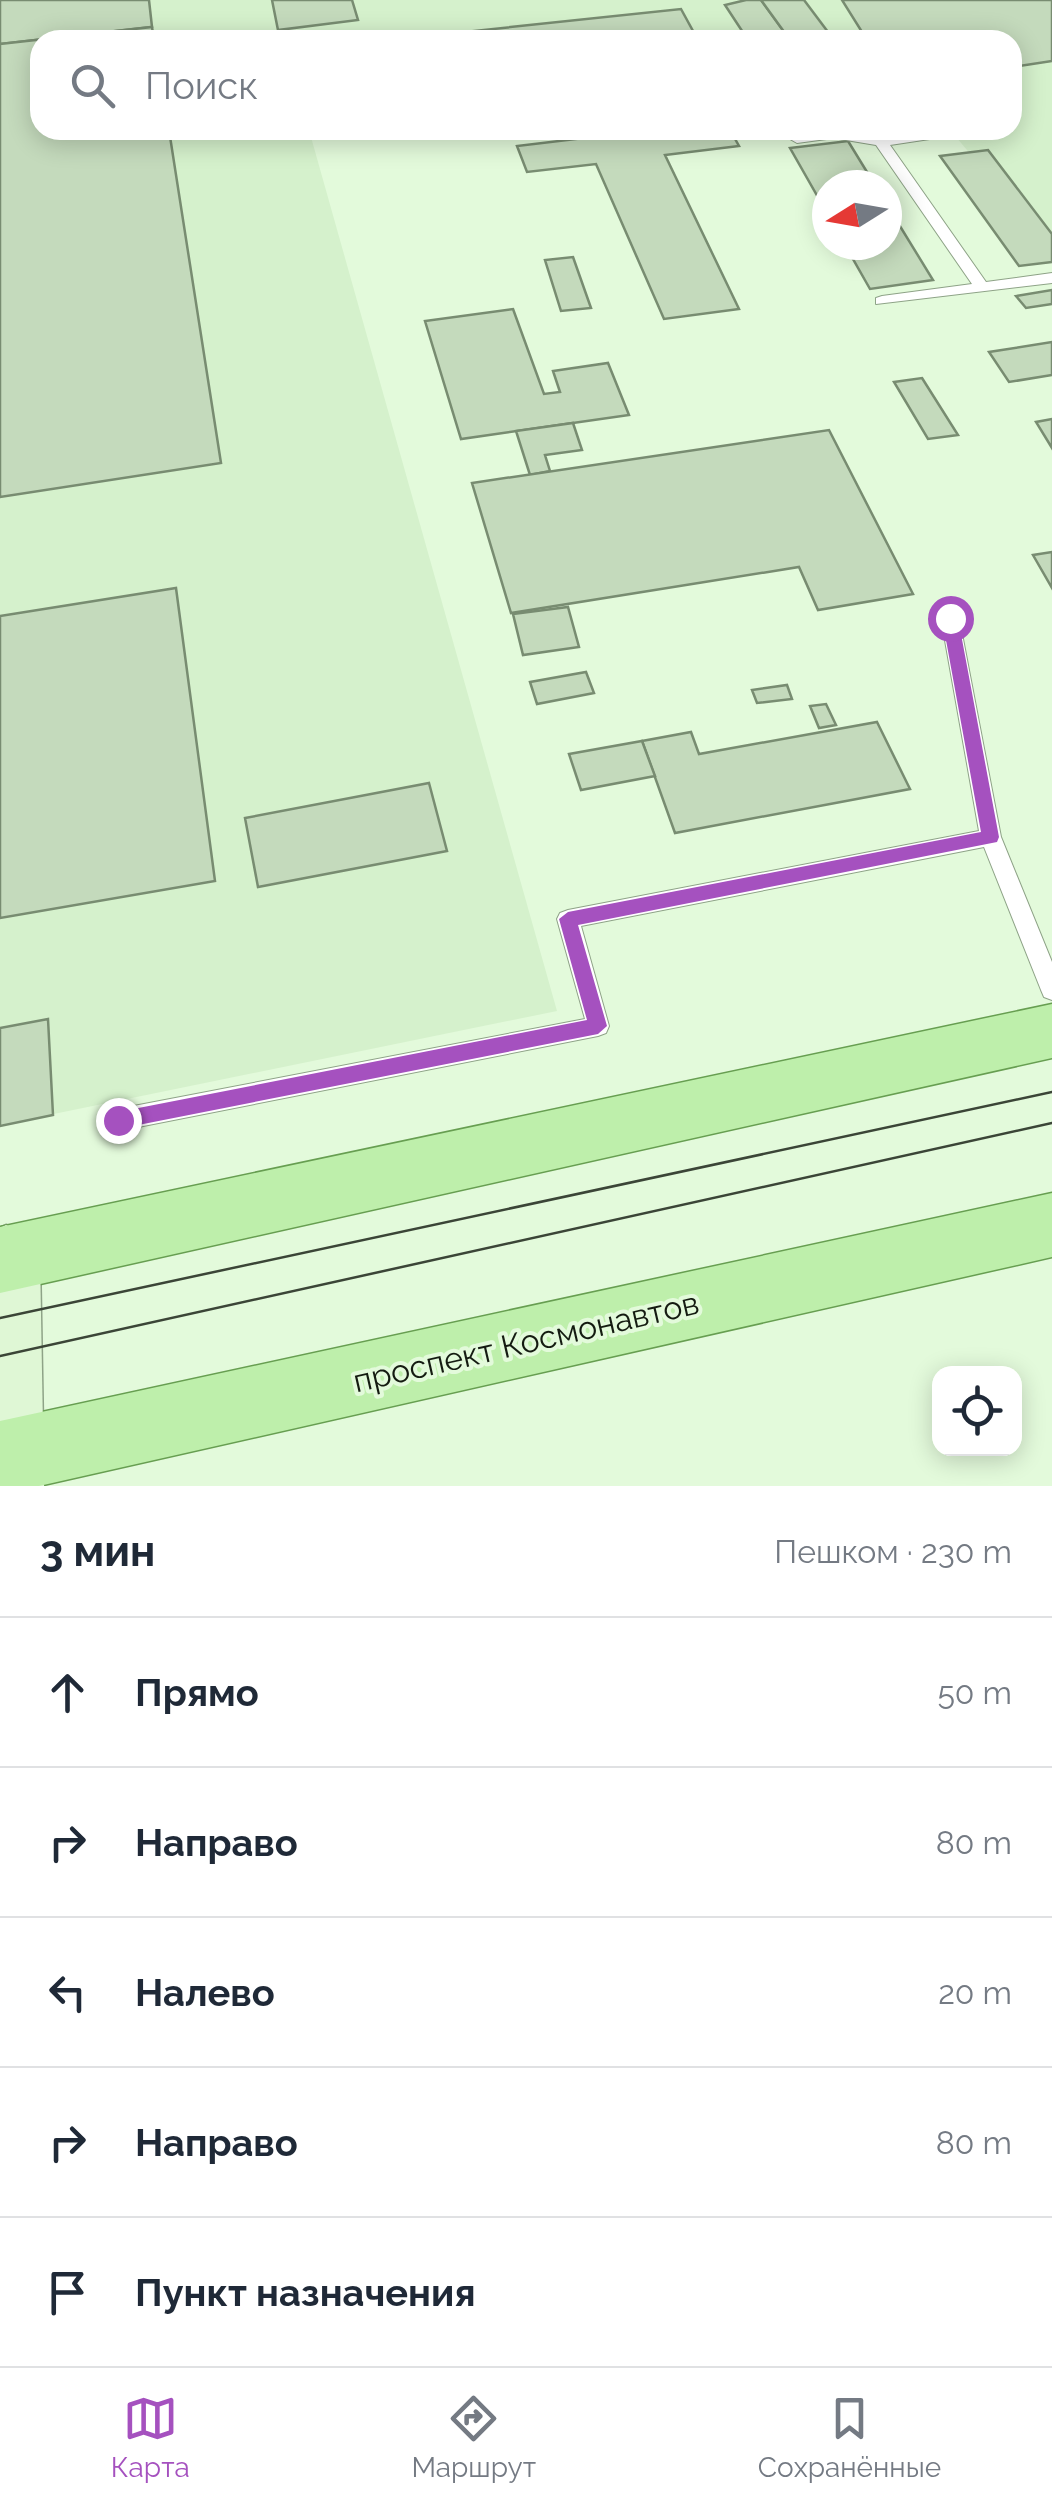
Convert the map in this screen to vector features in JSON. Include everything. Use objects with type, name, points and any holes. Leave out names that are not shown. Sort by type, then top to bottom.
[{"type":"main road","points":[[3,1259],[1052,1031]]},
{"type":"main road","name":"проспект Космонавтов","points":[[4,1467],[1052,1225]]},
{"type":"street","points":[[3,1259],[4,1467]]},
{"type":"lane","points":[[870,140],[896,140]]},
{"type":"lane","points":[[882,142],[982,288]]},
{"type":"lane","points":[[882,302],[1052,278]]},
{"type":"lane","points":[[950,618],[990,837],[1052,990]]},
{"type":"lane","points":[[118,1120],[598,1026],[568,919],[990,837]]},
{"type":"shaded area","points":[[0,0],[1052,0],[1052,250],[958,140],[1022,140],[1022,30],[30,30],[30,140],[312,140],[557,1011],[0,1125]]},
{"type":"building","points":[[0,0],[149,0],[152,27],[30,30],[30,41],[0,44]]},
{"type":"building","points":[[272,0],[352,0],[358,20],[278,30]]},
{"type":"building","points":[[761,0],[783,30],[741,30],[725,5]]},
{"type":"building","points":[[761,0],[804,0],[826,30],[783,30]]},
{"type":"building","points":[[842,0],[1052,0],[1052,61],[1022,66],[1022,30],[861,30]]},
{"type":"building","points":[[681,9],[692,30],[483,30]]},
{"type":"building","points":[[30,41],[30,140],[171,140],[221,463],[0,497],[0,44]]},
{"type":"building","points":[[567,140],[736,140],[739,146],[665,155],[739,309],[664,319],[596,164],[527,172],[517,146]]},
{"type":"building","points":[[848,141],[866,170],[812,170],[812,187],[790,148]]},
{"type":"building","points":[[988,150],[1052,234],[1052,262],[1019,266],[940,156]]},
{"type":"building","points":[[902,229],[933,280],[870,289],[854,260],[902,260]]},
{"type":"building","points":[[573,257],[591,308],[561,311],[545,260]]},
{"type":"building","points":[[1052,290],[1052,304],[1026,308],[1016,296]]},
{"type":"building","points":[[513,309],[544,394],[560,392],[553,371],[608,363],[629,415],[461,439],[425,321]]},
{"type":"building","points":[[1052,342],[1052,375],[1009,382],[989,352]]},
{"type":"building","points":[[922,378],[958,435],[928,439],[894,382]]},
{"type":"building","points":[[1052,419],[1052,448],[1036,422]]},
{"type":"building","points":[[573,423],[582,450],[545,455],[550,471],[530,475],[516,431]]},
{"type":"building","points":[[829,430],[913,594],[818,610],[799,567],[511,613],[472,483]]},
{"type":"building","points":[[1052,552],[1052,588],[1033,555]]},
{"type":"building","points":[[176,588],[215,881],[0,918],[0,616]]},
{"type":"building","points":[[568,607],[579,647],[523,655],[513,614]]},
{"type":"building","points":[[586,672],[594,693],[537,704],[530,682]]},
{"type":"building","points":[[787,685],[792,699],[757,703],[752,690]]},
{"type":"building","points":[[826,704],[836,725],[819,728],[810,706]]},
{"type":"building","points":[[877,722],[910,789],[675,833],[642,741],[691,732],[699,754]]},
{"type":"building","points":[[642,741],[655,776],[581,790],[569,754]]},
{"type":"building","points":[[429,783],[447,851],[258,887],[245,818]]},
{"type":"building","points":[[48,1019],[53,1115],[0,1126],[0,1028]]},
{"type":"tram line","points":[[0,1318],[1052,1092]]},
{"type":"tram line","points":[[0,1356],[1052,1123]]},
{"type":"route","points":[[118,1120],[598,1026],[568,919],[990,837],[950,618]]}]
